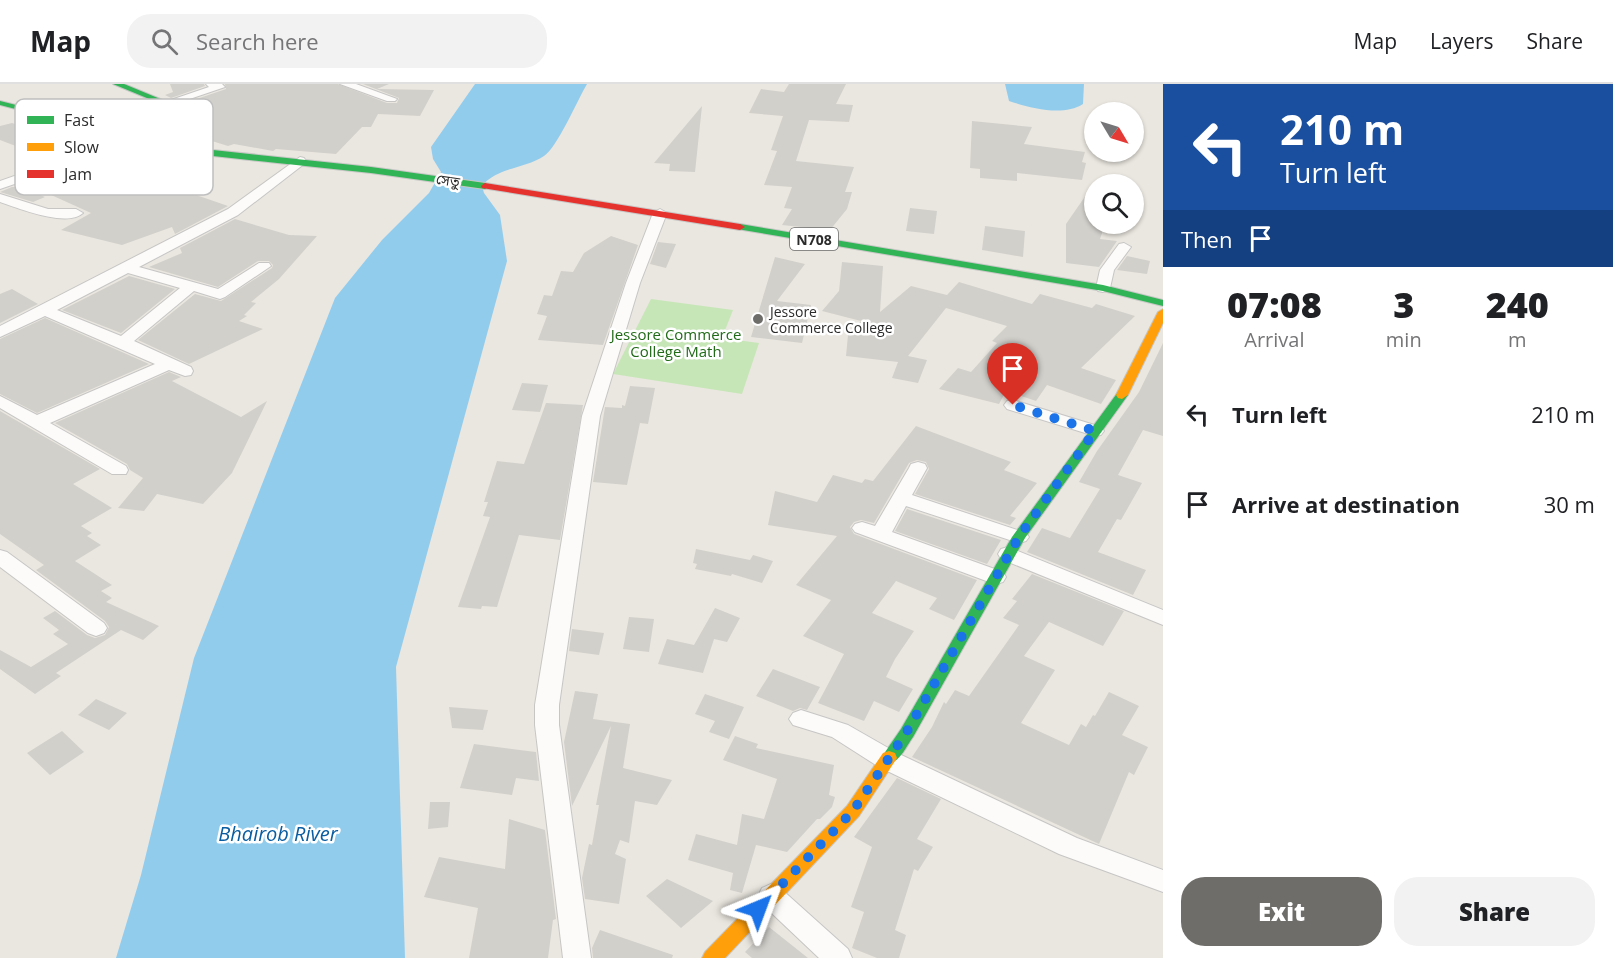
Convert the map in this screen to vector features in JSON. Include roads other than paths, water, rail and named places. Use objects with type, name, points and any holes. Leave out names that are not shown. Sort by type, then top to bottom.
[{"type":"main road","points":[[117,84],[157,99]]},
{"type":"main road","name":"N708","points":[[0,103],[15,107]]},
{"type":"main road","name":"N708","points":[[213,153],[300,162]]},
{"type":"main road","name":"সেতু","points":[[300,162],[524,191],[660,213]]},
{"type":"main road","name":"N708","points":[[660,213],[1104,288],[1163,303]]},
{"type":"main road","name":"N708","points":[[1104,288],[1163,292]]},
{"type":"main road","points":[[712,958],[853,811],[906,733],[1014,545],[1125,391],[1163,312]]},
{"type":"street","points":[[345,84],[391,99]]},
{"type":"street","points":[[180,99],[220,85]]},
{"type":"street","points":[[0,332],[233,212],[300,162]]},
{"type":"street","points":[[0,185],[15,180]]},
{"type":"street","points":[[0,198],[47,213],[76,213]]},
{"type":"street","points":[[577,958],[547,725],[547,705],[591,416],[633,283],[660,213]]},
{"type":"street","points":[[1104,288],[1107,270],[1124,247]]},
{"type":"street","points":[[126,268],[220,294],[264,266]]},
{"type":"street","points":[[122,342],[191,286]]},
{"type":"street","points":[[45,310],[185,371]]},
{"type":"street","points":[[37,422],[168,364]]},
{"type":"street","points":[[0,401],[119,470]]},
{"type":"street","points":[[1013,405],[1095,431]]},
{"type":"street","points":[[918,468],[901,498],[871,531],[996,577]]},
{"type":"street","points":[[901,498],[1014,545],[1163,618]]},
{"type":"street","points":[[0,557],[96,628]]},
{"type":"street","points":[[801,719],[840,731],[888,760],[1068,846],[1163,881]]},
{"type":"street","points":[[771,896],[838,958]]},
{"type":"water","name":"Bhairob River","points":[[475,84],[587,84],[561,134],[544,156],[495,175],[482,186],[484,193],[500,215],[507,261],[396,667],[405,958],[116,958],[141,875],[194,658],[335,298],[382,240],[429,193],[441,172],[433,159],[431,147]]},
{"type":"water","points":[[1005,84],[1084,84],[1083,104],[1075,108],[1056,111],[1027,106],[1009,101]]},
{"type":"place","name":"Jessore Commerce College","points":[[758,319]]},
{"type":"park label","name":"Jessore Commerce College Math","points":[[676,342]]}]
